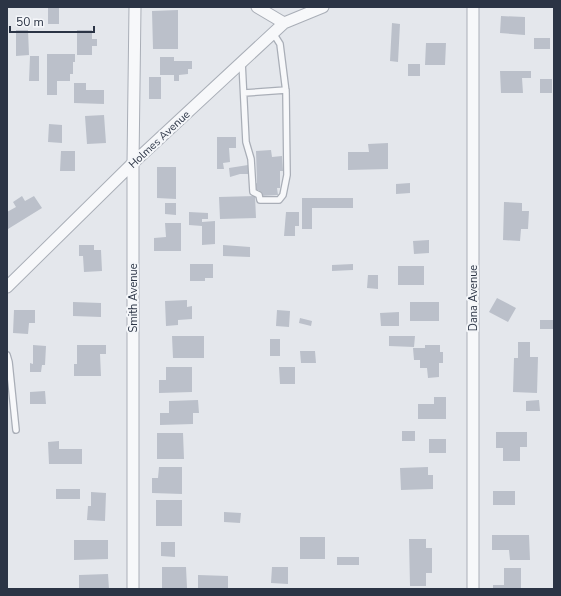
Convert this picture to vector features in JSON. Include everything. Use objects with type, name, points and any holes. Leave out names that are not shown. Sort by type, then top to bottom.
[{"type":"street","name":"Smith Avenue","points":[[133,589],[133,163],[135,7]]},
{"type":"street","points":[[257,7],[284,23]]},
{"type":"street","name":"Holmes Avenue","points":[[7,287],[133,163],[284,23],[324,7]]},
{"type":"street","name":"Dana Avenue","points":[[473,7],[473,589]]},
{"type":"lane","points":[[242,62],[246,142],[251,160],[253,192],[258,193],[260,200],[279,200],[283,195],[287,175],[286,90],[280,44],[273,33]]},
{"type":"lane","points":[[244,93],[286,90]]},
{"type":"lane","points":[[7,355],[16,430]]},
{"type":"building","points":[[48,8],[59,8],[59,24],[48,24]]},
{"type":"building","points":[[178,10],[178,49],[153,49],[152,11]]},
{"type":"building","points":[[501,16],[525,17],[525,35],[500,33]]},
{"type":"building","points":[[392,23],[400,24],[398,62],[390,61]]},
{"type":"building","points":[[16,30],[28,30],[29,55],[16,56]]},
{"type":"building","points":[[77,30],[92,30],[92,39],[97,39],[97,46],[92,46],[92,55],[77,55]]},
{"type":"building","points":[[534,38],[550,38],[550,49],[534,49]]},
{"type":"building","points":[[426,43],[446,43],[445,65],[425,65]]},
{"type":"building","points":[[47,54],[75,54],[73,74],[70,74],[70,81],[57,81],[57,95],[47,95]]},
{"type":"building","points":[[30,56],[39,56],[39,81],[29,81]]},
{"type":"building","points":[[160,57],[174,57],[174,61],[192,61],[192,69],[188,69],[188,74],[179,75],[179,81],[174,81],[174,75],[160,75]]},
{"type":"building","points":[[408,64],[420,64],[420,76],[408,76]]},
{"type":"building","points":[[500,71],[531,71],[531,78],[522,78],[523,93],[501,93]]},
{"type":"building","points":[[149,77],[161,77],[161,99],[149,99]]},
{"type":"building","points":[[540,79],[552,79],[552,93],[540,93]]},
{"type":"building","points":[[74,83],[86,83],[86,90],[104,90],[104,104],[74,103]]},
{"type":"building","points":[[104,115],[106,143],[87,144],[85,116]]},
{"type":"building","points":[[49,124],[62,125],[62,143],[48,142]]},
{"type":"building","points":[[217,137],[236,137],[236,148],[229,148],[230,162],[223,163],[224,169],[217,169]]},
{"type":"building","points":[[388,143],[388,169],[348,170],[348,152],[369,152],[368,144]]},
{"type":"building","points":[[271,150],[272,157],[282,156],[283,171],[280,171],[280,188],[277,188],[278,195],[260,196],[259,190],[256,190],[255,184],[257,183],[256,151]]},
{"type":"building","points":[[61,151],[75,151],[75,171],[60,171]]},
{"type":"building","points":[[248,165],[250,174],[240,174],[230,177],[229,168]]},
{"type":"building","points":[[157,167],[176,167],[176,199],[157,198]]},
{"type":"building","points":[[410,183],[410,193],[396,194],[396,184]]},
{"type":"building","points":[[22,196],[25,201],[34,196],[42,208],[8,229],[7,212],[16,207],[13,202]]},
{"type":"building","points":[[255,196],[256,218],[220,219],[219,197]]},
{"type":"building","points":[[302,198],[353,198],[353,208],[312,208],[312,229],[302,229]]},
{"type":"building","points":[[504,202],[522,203],[522,211],[529,211],[528,229],[521,229],[520,241],[503,240]]},
{"type":"building","points":[[165,203],[176,203],[176,215],[165,214]]},
{"type":"building","points":[[189,212],[208,213],[208,219],[202,219],[202,226],[189,225]]},
{"type":"building","points":[[286,212],[299,212],[299,226],[295,226],[295,236],[284,236]]},
{"type":"building","points":[[215,221],[215,244],[202,245],[202,222]]},
{"type":"building","points":[[165,223],[181,223],[181,251],[154,251],[154,238],[166,237]]},
{"type":"building","points":[[429,240],[429,253],[414,254],[413,241]]},
{"type":"building","points":[[79,245],[94,245],[94,250],[101,250],[102,271],[84,272],[83,256],[79,256]]},
{"type":"building","points":[[223,245],[250,247],[250,257],[223,256]]},
{"type":"building","points":[[190,264],[213,264],[213,278],[205,278],[205,281],[190,281]]},
{"type":"building","points":[[353,264],[353,270],[332,271],[332,265]]},
{"type":"building","points":[[398,266],[424,266],[424,285],[398,285]]},
{"type":"building","points":[[368,275],[378,275],[378,289],[367,288]]},
{"type":"building","points":[[497,298],[516,308],[508,322],[489,312]]},
{"type":"building","points":[[187,300],[187,307],[192,306],[192,319],[178,320],[178,325],[166,326],[165,301]]},
{"type":"building","points":[[73,302],[101,303],[101,317],[73,316]]},
{"type":"building","points":[[410,302],[439,302],[439,321],[410,321]]},
{"type":"building","points":[[14,310],[35,310],[35,323],[29,323],[28,334],[13,333]]},
{"type":"building","points":[[277,310],[290,311],[289,327],[276,326]]},
{"type":"building","points":[[399,312],[399,326],[381,326],[380,313]]},
{"type":"building","points":[[300,318],[312,321],[311,326],[299,323]]},
{"type":"building","points":[[540,320],[554,320],[554,329],[540,329]]},
{"type":"building","points":[[172,336],[204,336],[204,358],[173,358]]},
{"type":"building","points":[[389,336],[415,336],[414,347],[389,346]]},
{"type":"building","points":[[270,339],[280,339],[280,356],[270,356]]},
{"type":"building","points":[[518,342],[530,342],[530,357],[538,357],[537,393],[513,392],[514,358],[518,358]]},
{"type":"building","points":[[33,345],[46,346],[45,365],[42,365],[41,372],[30,372],[30,363],[33,364]]},
{"type":"building","points":[[77,345],[106,345],[106,354],[100,354],[101,376],[74,376],[74,364],[77,364]]},
{"type":"building","points":[[425,345],[440,345],[440,352],[443,352],[443,363],[439,363],[439,377],[428,378],[427,368],[420,368],[420,360],[414,360],[413,348],[425,348]]},
{"type":"building","points":[[300,351],[315,351],[316,363],[301,363]]},
{"type":"building","points":[[166,367],[192,367],[192,392],[159,393],[159,380],[166,380]]},
{"type":"building","points":[[279,367],[295,367],[295,384],[280,384]]},
{"type":"building","points":[[45,391],[46,404],[30,404],[30,392]]},
{"type":"building","points":[[434,397],[446,397],[446,419],[418,419],[418,404],[434,404]]},
{"type":"building","points":[[198,400],[199,413],[193,413],[193,424],[160,425],[160,413],[169,413],[169,401]]},
{"type":"building","points":[[539,400],[540,411],[526,411],[526,401]]},
{"type":"building","points":[[402,431],[415,431],[415,441],[402,441]]},
{"type":"building","points":[[496,432],[527,432],[527,447],[520,447],[520,461],[503,461],[503,448],[496,448]]},
{"type":"building","points":[[157,433],[183,433],[184,459],[157,459]]},
{"type":"building","points":[[429,439],[446,439],[446,453],[429,453]]},
{"type":"building","points":[[59,441],[59,449],[82,449],[82,464],[49,464],[48,442]]},
{"type":"building","points":[[159,467],[182,467],[182,494],[152,493],[152,478],[158,478]]},
{"type":"building","points":[[428,467],[428,475],[433,475],[433,489],[401,490],[400,468]]},
{"type":"building","points":[[56,489],[80,489],[80,499],[56,499]]},
{"type":"building","points":[[493,491],[515,491],[515,505],[493,505]]},
{"type":"building","points":[[91,492],[106,493],[105,521],[87,520],[88,506],[91,506]]},
{"type":"building","points":[[156,500],[182,500],[182,526],[156,526]]},
{"type":"building","points":[[224,512],[241,513],[240,523],[224,522]]},
{"type":"building","points":[[492,535],[529,535],[530,560],[510,560],[509,550],[492,550]]},
{"type":"building","points":[[300,537],[325,537],[325,559],[300,559]]},
{"type":"building","points":[[409,539],[426,539],[426,548],[432,548],[432,573],[426,573],[426,586],[410,586]]},
{"type":"building","points":[[74,540],[108,540],[108,559],[74,560]]},
{"type":"building","points":[[161,542],[175,542],[175,557],[161,556]]},
{"type":"building","points":[[337,557],[359,557],[359,565],[337,565]]},
{"type":"building","points":[[162,567],[186,567],[187,588],[162,589]]},
{"type":"building","points":[[272,567],[288,567],[288,584],[271,583]]},
{"type":"building","points":[[504,568],[521,568],[521,589],[493,589],[493,585],[504,585]]},
{"type":"building","points":[[108,574],[109,589],[79,589],[79,575]]},
{"type":"building","points":[[198,575],[228,576],[228,589],[198,589]]}]
